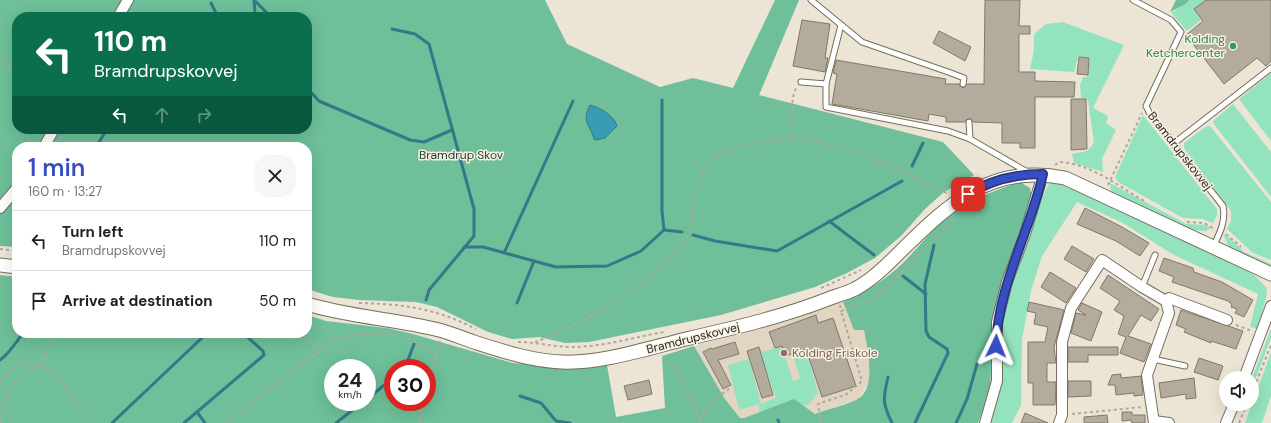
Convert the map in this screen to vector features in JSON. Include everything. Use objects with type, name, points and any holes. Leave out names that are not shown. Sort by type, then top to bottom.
[{"type":"street","points":[[121,12],[128,0]]},
{"type":"street","points":[[985,423],[997,381],[997,322],[1007,282],[1025,234],[1037,174]]},
{"type":"street","name":"Bramdrupskovvej","points":[[312,305],[334,312],[392,320],[442,330],[519,355],[562,362],[610,357],[761,321],[807,307],[854,289],[872,276],[956,201],[979,187],[996,180],[1037,174],[1065,178],[1271,274]]},
{"type":"street","points":[[0,208],[12,194]]},
{"type":"street","points":[[1061,419],[1062,342],[1071,308],[1102,260],[1166,301],[1169,313],[1147,375],[1154,422],[1169,423]]},
{"type":"street","points":[[0,265],[12,266]]},
{"type":"street","points":[[1166,301],[1169,298],[1227,320]]},
{"type":"street","points":[[1247,371],[1271,306]]},
{"type":"street","points":[[1226,423],[1231,411]]},
{"type":"lane","points":[[811,0],[862,42],[951,72],[964,78],[963,84]]},
{"type":"lane","name":"Bramdrupskovvej","points":[[1133,0],[1171,20],[1181,32],[1146,106],[1150,114],[1223,206],[1225,216],[1221,231],[1213,248]]},
{"type":"lane","points":[[841,25],[826,84],[826,108],[941,130],[970,139],[1037,174]]},
{"type":"lane","points":[[1174,144],[1271,68]]},
{"type":"lane","points":[[801,82],[826,84]]},
{"type":"lane","points":[[969,122],[970,139]]},
{"type":"lane","points":[[1142,287],[1155,255]]},
{"type":"lane","points":[[1153,359],[1185,366]]},
{"type":"path","points":[[0,58],[12,70]]},
{"type":"path","points":[[794,139],[792,114],[794,91],[801,82]]},
{"type":"path","points":[[1102,195],[1111,180],[1146,106]]},
{"type":"path","points":[[534,342],[552,336],[591,315],[633,289],[666,263],[680,246],[692,226],[694,195],[710,161],[736,148],[772,140],[794,139],[819,143],[853,152],[883,164],[951,196],[945,200]]},
{"type":"path","points":[[1037,174],[1060,162],[1071,162],[1111,180],[1148,203]]},
{"type":"path","points":[[841,310],[873,298],[896,279],[910,262],[960,215]]},
{"type":"path","points":[[1184,222],[1204,223],[1230,236],[1252,255],[1254,266]]},
{"type":"path","points":[[0,249],[12,250]]},
{"type":"path","points":[[817,290],[868,268]]},
{"type":"path","points":[[821,423],[818,404],[847,394],[862,381],[837,296]]},
{"type":"path","points":[[353,302],[376,302],[422,308],[445,314],[480,332]]},
{"type":"path","points":[[1227,320],[1229,323],[1261,334]]},
{"type":"path","points":[[436,363],[442,330]]},
{"type":"path","points":[[512,342],[534,342],[579,346],[602,344],[666,331]]},
{"type":"path","points":[[226,423],[307,359],[320,352],[331,340],[356,335],[402,334],[438,356]]},
{"type":"path","points":[[41,366],[50,338]]},
{"type":"path","points":[[307,338],[320,352]]},
{"type":"path","points":[[1259,375],[1271,345]]},
{"type":"path","points":[[649,348],[665,358],[678,372],[700,422]]},
{"type":"path","points":[[0,382],[16,365],[24,363],[46,367],[63,383],[87,423]]},
{"type":"path","points":[[1,423],[4,404],[15,381],[23,373],[41,366]]},
{"type":"path","points":[[700,422],[712,401],[729,389]]},
{"type":"path","points":[[0,403],[4,404]]},
{"type":"path","points":[[1061,419],[1151,406]]},
{"type":"path","points":[[420,423],[423,411]]},
{"type":"path","points":[[1239,423],[1244,411]]},
{"type":"shaded area","name":"Kolding Friskole","points":[[843,302],[854,330],[864,329],[870,361],[870,374],[867,385],[858,399],[815,414],[794,399],[744,418],[740,418],[725,399],[694,346],[782,323]]},
{"type":"green space","name":"Bramdrup Skov","points":[[0,0],[545,0],[567,44],[660,87],[693,78],[733,88],[775,0],[799,0],[759,95],[943,142],[974,175],[944,192],[925,209],[901,236],[875,258],[847,273],[815,287],[721,315],[589,342],[565,343],[539,337],[512,339],[488,332],[437,307],[416,302],[359,300],[333,297],[312,291],[312,142],[12,142],[12,247],[0,246]]},
{"type":"green space","points":[[1176,0],[1189,0],[1186,4],[1170,12]]},
{"type":"green space","points":[[1189,0],[1227,0],[1187,31],[1171,13],[1186,4]]},
{"type":"green space","points":[[1063,22],[1124,45],[1093,108],[1108,116],[1106,123],[1116,130],[1102,159],[1103,172],[1074,163],[1072,154],[1087,151],[1094,143],[1088,100],[1081,97],[1080,85],[1083,77],[1087,77],[1090,58],[1078,57],[1074,72],[1030,69],[1034,50],[1034,34],[1046,24]]},
{"type":"green space","points":[[1271,73],[1271,141],[1239,99]]},
{"type":"green space","points":[[1233,104],[1271,152],[1271,197],[1213,123],[1213,121]]},
{"type":"green space","points":[[1143,115],[1217,209],[1217,215],[1213,223],[1202,219],[1183,218],[1118,182],[1115,177]]},
{"type":"green space","points":[[1207,126],[1210,126],[1271,202],[1271,260],[1253,253],[1227,229],[1231,221],[1231,211],[1184,148],[1184,143]]},
{"type":"green space","points":[[1020,182],[1030,188],[1032,198],[993,327],[990,390],[978,423],[0,423],[0,275],[12,276],[12,338],[312,338],[312,317],[326,321],[387,328],[413,334],[513,363],[564,367],[607,365],[616,417],[665,408],[662,356],[694,346],[725,399],[740,418],[744,418],[794,399],[815,414],[856,400],[863,395],[867,387],[869,378],[869,357],[864,330],[854,330],[843,302],[859,294],[890,274],[951,215],[979,198],[1009,185]]},
{"type":"green space","points":[[1050,182],[1058,182],[1077,189],[1253,274],[1266,287],[1267,293],[1258,329],[1250,327],[1258,294],[1174,255],[1123,223],[1077,202],[1042,256],[1031,291],[1022,339],[1021,405],[1012,423],[989,423],[996,406],[1001,377],[1001,325],[1008,289],[1042,198]]},
{"type":"green space","points":[[1110,183],[1186,224],[1206,225],[1211,228],[1206,231],[1189,230],[1115,195],[1111,190]]},
{"type":"green space","points":[[1223,234],[1230,238],[1244,252],[1271,264],[1271,266],[1229,247]]},
{"type":"green space","points":[[1271,329],[1271,338],[1258,371],[1255,371]]},
{"type":"green space","points":[[782,346],[793,381],[800,378],[793,356],[806,349],[818,393],[809,404],[760,420],[759,404],[739,410],[728,365],[749,359],[761,404],[776,398],[760,353]]},
{"type":"green space","points":[[1271,352],[1271,396],[1262,423],[1245,423],[1249,411],[1259,411],[1259,385]]},
{"type":"water","points":[[590,105],[610,115],[617,126],[605,138],[594,139],[586,119],[587,111]]},
{"type":"building","points":[[985,0],[1020,0],[1019,26],[1030,26],[1030,34],[1019,34],[1019,72],[1035,72],[1035,81],[1075,82],[1074,97],[1035,97],[1035,148],[1020,148],[1020,143],[1002,143],[1002,123],[973,122],[969,118],[965,122],[946,122],[946,117],[929,114],[928,121],[832,104],[837,74],[833,73],[836,60],[946,79],[945,84],[959,84],[963,88],[967,84],[984,84]]},
{"type":"building","name":"Kolding Ketchercenter","points":[[1206,0],[1271,0],[1271,61],[1266,66],[1257,58],[1224,84],[1186,35],[1203,21],[1194,9]]},
{"type":"building","points":[[802,20],[830,24],[825,58],[828,58],[825,72],[793,66]]},
{"type":"building","points":[[939,31],[971,47],[965,61],[933,43]]},
{"type":"building","points":[[1079,57],[1089,58],[1088,75],[1077,74]]},
{"type":"building","points":[[1071,99],[1086,99],[1087,149],[1071,150]]},
{"type":"building","points":[[1085,208],[1149,243],[1140,256],[1116,241],[1077,224]]},
{"type":"building","points":[[1072,246],[1094,259],[1086,272],[1064,259]]},
{"type":"building","points":[[1164,258],[1193,268],[1194,272],[1222,282],[1253,300],[1244,317],[1235,313],[1237,309],[1231,307],[1232,305],[1228,301],[1172,282],[1174,277],[1159,271]]},
{"type":"building","points":[[1050,272],[1076,288],[1066,303],[1041,287]]},
{"type":"building","points":[[1108,275],[1159,309],[1151,321],[1141,315],[1128,336],[1151,344],[1144,362],[1120,353],[1126,337],[1118,334],[1124,316],[1114,310],[1120,301],[1100,288]]},
{"type":"building","points":[[1029,302],[1064,310],[1054,347],[1056,363],[1047,363],[1047,382],[1056,382],[1055,405],[1033,405],[1033,383],[1028,383],[1028,342],[1045,342],[1048,327],[1034,324],[1036,313],[1027,311]]},
{"type":"building","points":[[1082,303],[1102,312],[1091,341],[1071,333],[1076,313],[1086,315],[1078,310]]},
{"type":"building","points":[[1181,310],[1243,331],[1236,349],[1211,341],[1211,343],[1184,332],[1186,329],[1176,325]]},
{"type":"building","points":[[816,315],[818,323],[833,318],[856,386],[822,397],[806,349],[786,356],[782,346],[775,348],[769,332]]},
{"type":"building","points":[[735,342],[739,354],[718,360],[731,385],[723,389],[703,352],[711,348],[712,349]]},
{"type":"building","points":[[759,347],[773,395],[762,398],[747,351]]},
{"type":"building","points":[[1068,347],[1118,347],[1118,355],[1088,355],[1088,362],[1068,362]]},
{"type":"building","points":[[1199,358],[1223,366],[1221,371],[1219,371],[1218,380],[1194,372]]},
{"type":"building","points":[[1121,374],[1121,378],[1141,376],[1143,395],[1134,396],[1134,393],[1116,395],[1115,385],[1108,385],[1112,375]]},
{"type":"building","points":[[1194,378],[1196,398],[1186,399],[1186,394],[1161,398],[1159,383]]},
{"type":"building","points":[[649,380],[652,394],[628,400],[624,386]]},
{"type":"building","points":[[1068,381],[1091,381],[1091,396],[1068,397]]},
{"type":"building","points":[[1122,412],[1132,412],[1132,415],[1145,415],[1145,423],[1132,423],[1131,420],[1122,421]]},
{"type":"building","points":[[1025,413],[1048,423],[1021,423]]},
{"type":"building","points":[[1107,415],[1108,423],[1084,423],[1084,417]]},
{"type":"waterway","points":[[254,0],[266,12]]},
{"type":"waterway","points":[[254,0],[255,12]]},
{"type":"waterway","points":[[211,3],[216,12]]},
{"type":"waterway","points":[[392,29],[415,34],[429,44],[474,209],[474,236],[429,290],[426,300]]},
{"type":"waterway","points":[[312,93],[319,101],[410,140],[424,142],[452,130]]},
{"type":"waterway","points":[[464,247],[483,247],[556,267],[607,266],[641,251],[664,230],[662,211],[662,100]]},
{"type":"waterway","points":[[504,253],[573,101]]},
{"type":"waterway","points":[[99,142],[104,134]]},
{"type":"waterway","points":[[912,166],[923,143]]},
{"type":"waterway","points":[[693,235],[715,241],[777,251],[902,181]]},
{"type":"waterway","points":[[829,221],[874,255]]},
{"type":"waterway","points":[[664,230],[682,232]]},
{"type":"waterway","points":[[915,423],[948,353],[947,349],[929,337],[926,331],[925,284],[934,245]]},
{"type":"waterway","points":[[517,303],[534,261]]},
{"type":"waterway","points":[[903,276],[926,294]]},
{"type":"waterway","points":[[0,360],[19,338]]},
{"type":"waterway","points":[[112,423],[202,338]]},
{"type":"waterway","points":[[184,423],[264,355],[263,351],[249,338]]},
{"type":"waterway","points":[[408,359],[414,344]]},
{"type":"waterway","points":[[956,423],[967,399],[977,364]]},
{"type":"waterway","points":[[888,377],[884,400],[886,410],[892,423]]},
{"type":"waterway","points":[[376,392],[384,385]]},
{"type":"waterway","points":[[520,396],[541,403],[556,421],[570,423]]},
{"type":"waterway","points":[[336,423],[351,411]]},
{"type":"waterway","points":[[197,412],[205,423]]},
{"type":"place","name":"Kolding Ketchercenter","points":[[1233,46]]},
{"type":"place","name":"Kolding Friskole","points":[[784,353]]},
{"type":"route","points":[[968,194],[979,187],[996,180],[1013,176],[1043,174],[1041,185],[1025,234],[1007,282],[997,322],[996,346]]}]
